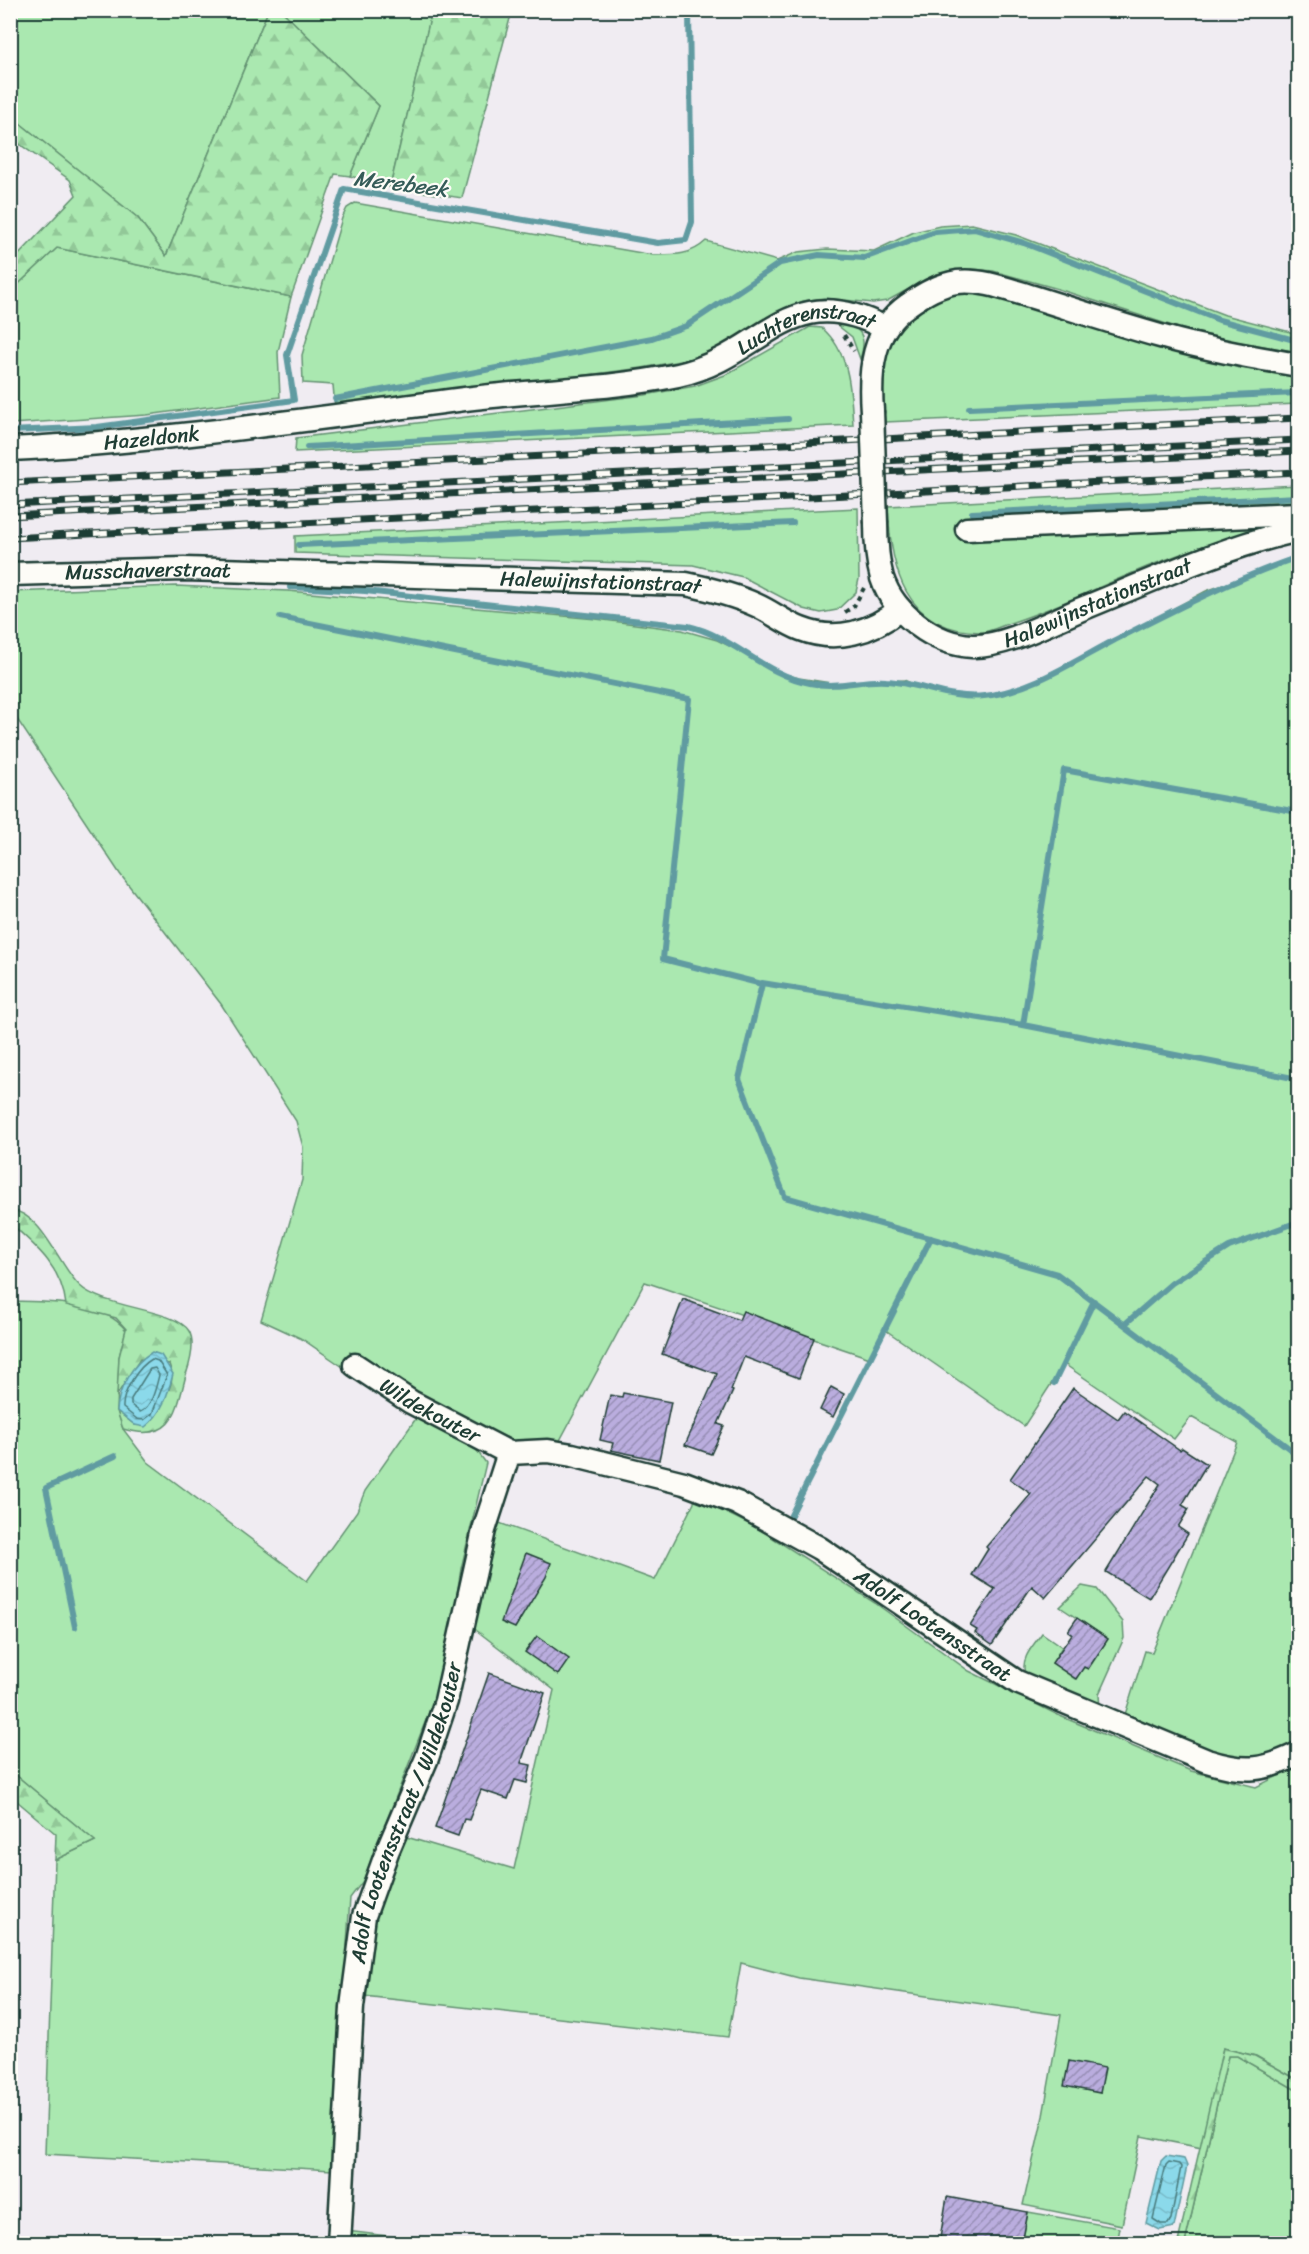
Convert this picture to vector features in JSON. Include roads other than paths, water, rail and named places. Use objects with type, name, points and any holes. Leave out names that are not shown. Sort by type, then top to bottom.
[{"type":"street","name":"Luchterenstraat","points":[[293,420],[679,374],[710,365],[746,346],[787,319],[812,310],[856,314],[885,328],[903,309],[936,288],[960,282],[998,286],[1209,348],[1299,365]]},
{"type":"street","name":"Halewijnstationstraat","points":[[885,328],[878,343],[869,376],[876,546],[883,580],[900,609],[922,628],[939,637],[973,646],[993,643],[1214,555],[1299,530]]},
{"type":"street","name":"Hazeldonk","points":[[10,448],[104,444],[293,420]]},
{"type":"street","points":[[967,530],[1299,514]]},
{"type":"street","name":"Musschaverstraat","points":[[10,574],[184,569],[285,572]]},
{"type":"street","name":"Halewijnstationstraat","points":[[285,572],[686,584],[740,598],[799,628],[838,635],[861,631],[878,624],[900,609]]},
{"type":"street","name":"Wildekouter","points":[[355,1365],[411,1401],[509,1453]]},
{"type":"street","name":"Adolf Lootensstraat","points":[[509,1453],[548,1451],[572,1455],[684,1483],[737,1503],[819,1548],[986,1663],[1043,1694],[1231,1769],[1250,1770],[1273,1767],[1299,1754]]},
{"type":"street","name":"Adolf Lootensstraat / Wildekouter","points":[[339,2244],[352,2007],[364,1916],[387,1852],[427,1758],[446,1701],[484,1530],[509,1453]]},
{"type":"water","points":[[152,1352],[161,1355],[173,1374],[160,1410],[145,1427],[135,1425],[117,1411],[120,1394],[127,1377],[138,1363]]},
{"type":"water","points":[[1166,2156],[1184,2159],[1187,2166],[1174,2227],[1160,2230],[1146,2223],[1161,2161]]},
{"type":"waterway","name":"Merebeek","points":[[10,431],[97,427],[294,400],[287,355],[344,189],[658,243],[686,240],[692,222],[689,10]]},
{"type":"waterway","points":[[335,399],[652,338],[686,326],[780,263],[819,255],[864,258],[935,232],[975,229],[1024,243],[1219,320],[1298,341]]},
{"type":"waterway","points":[[969,408],[1298,393]]},
{"type":"waterway","points":[[307,447],[788,419]]},
{"type":"waterway","points":[[972,513],[1298,497]]},
{"type":"waterway","points":[[299,545],[793,523]]},
{"type":"waterway","points":[[290,587],[365,591],[688,626],[720,638],[793,679],[820,685],[868,681],[899,682],[947,694],[971,697],[1001,693],[1034,682],[1204,596],[1298,557]]},
{"type":"waterway","points":[[280,617],[689,699],[663,959],[762,984],[739,1079],[785,1197],[1057,1274],[1298,1455]]},
{"type":"waterway","points":[[1023,1025],[1064,770],[1298,812]]},
{"type":"waterway","points":[[762,983],[1023,1025],[1298,1079]]},
{"type":"waterway","points":[[1125,1324],[1172,1283],[1229,1247],[1298,1222]]},
{"type":"waterway","points":[[791,1515],[931,1238]]},
{"type":"waterway","points":[[1054,1383],[1094,1301]]},
{"type":"waterway","points":[[75,1627],[46,1488],[115,1456]]},
{"type":"railway","points":[[10,483],[1298,418]]},
{"type":"railway","points":[[10,505],[1298,440]]},
{"type":"railway","points":[[10,516],[1298,451]]},
{"type":"railway","points":[[10,538],[1298,472]]}]
